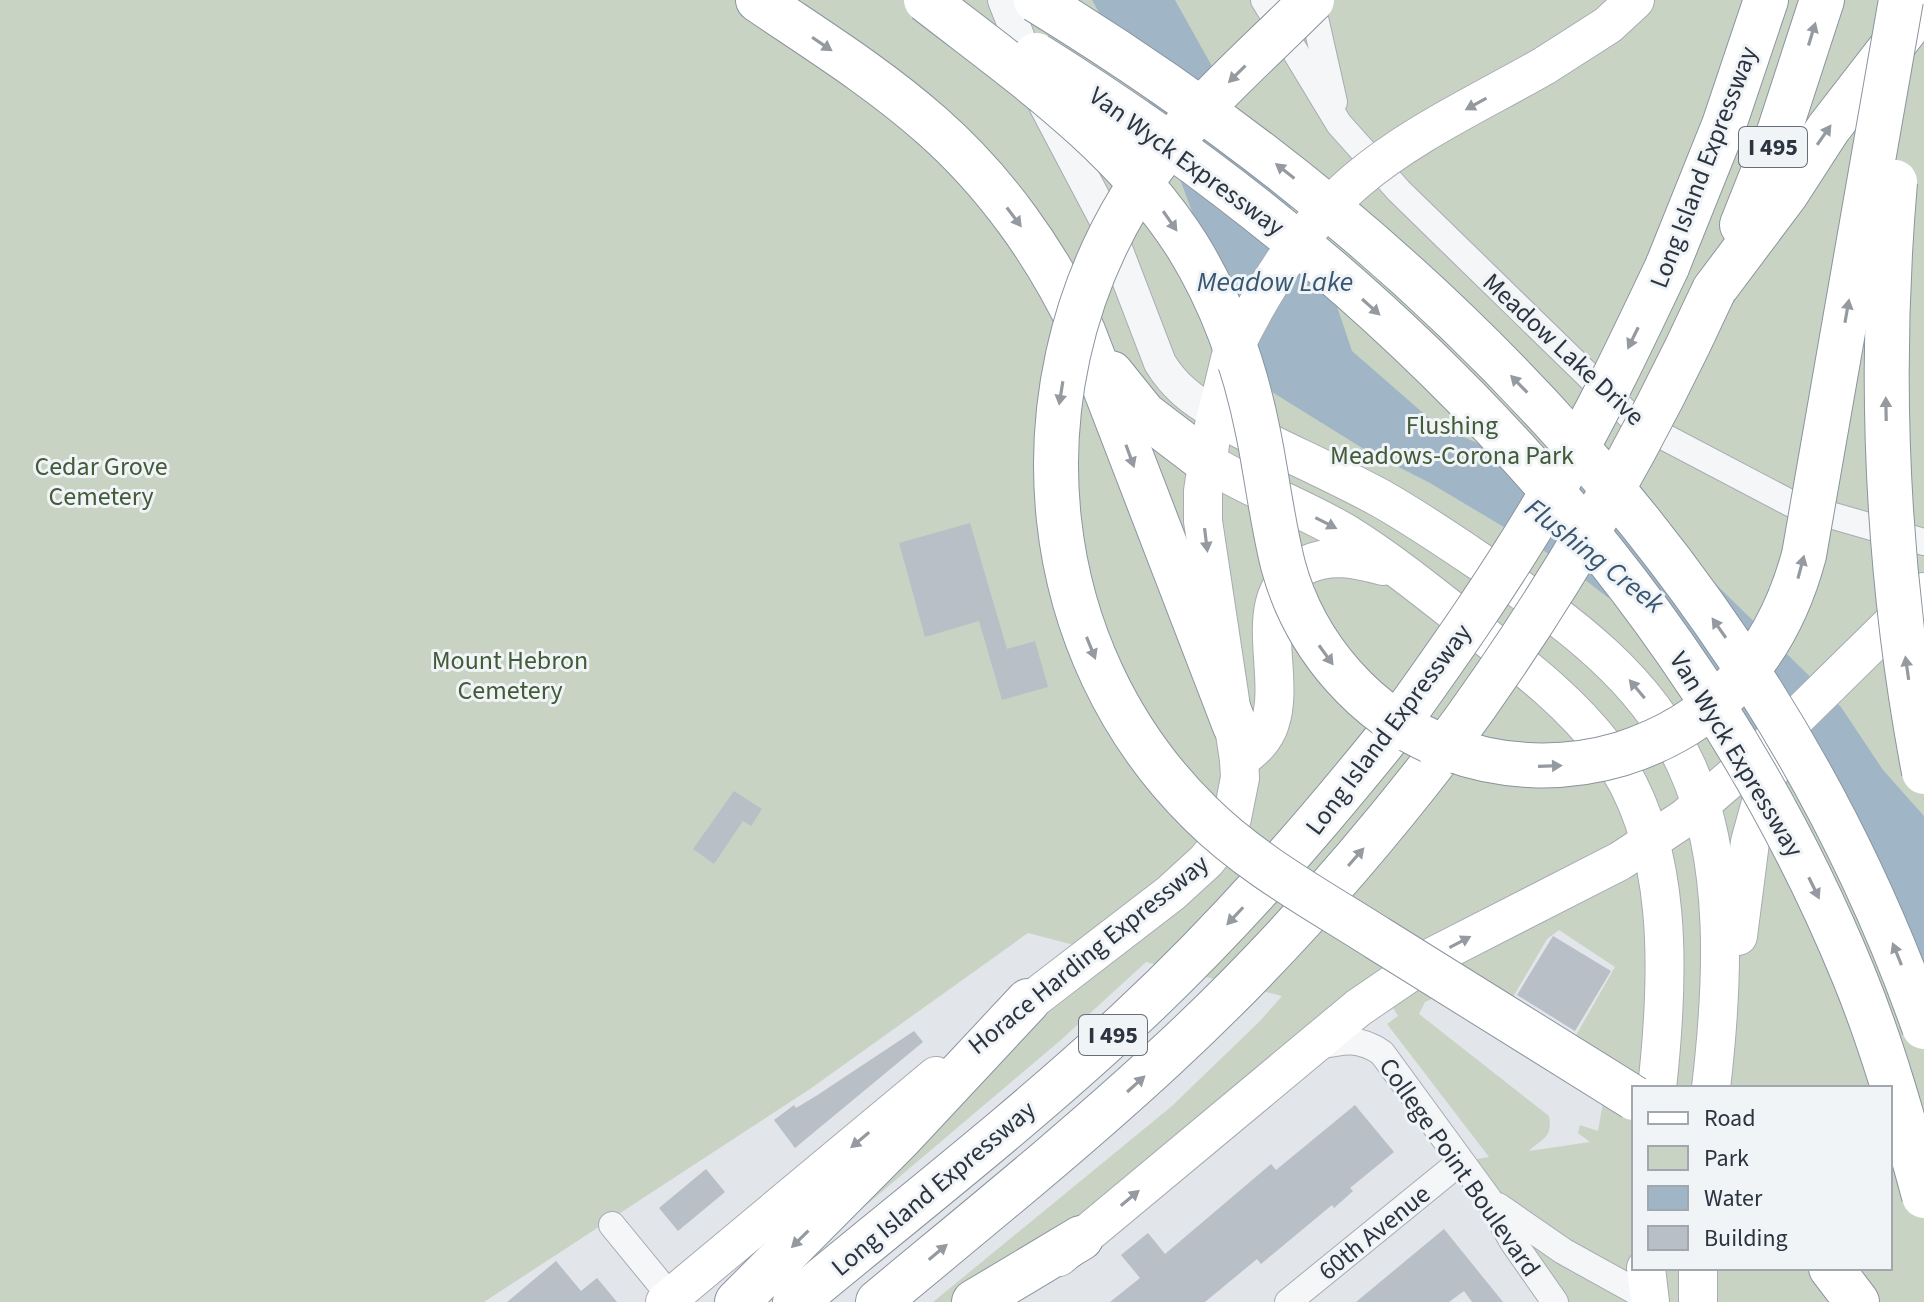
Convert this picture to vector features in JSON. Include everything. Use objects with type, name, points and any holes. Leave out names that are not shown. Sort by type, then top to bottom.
[{"type":"highway","points":[[758,0],[879,82],[957,150],[1033,242],[1069,301],[1083,331],[1237,743]]},
{"type":"highway","points":[[926,0],[1096,137],[1155,199],[1190,250],[1220,308],[1241,365],[1258,431],[1289,586],[1310,631],[1338,671],[1373,705],[1436,744],[1486,760],[1536,766],[1563,765],[1618,755],[1690,722],[1748,672],[1763,652],[1788,606],[1807,541],[1901,0]]},
{"type":"highway","name":"Van Wyck Expressway","points":[[945,0],[1119,109],[1205,170],[1298,243],[1439,371],[1533,469],[1592,537],[1690,670],[1800,858],[1869,1015],[1895,1092],[1924,1196]]},
{"type":"highway","name":"Van Wyck Expressway","points":[[1036,0],[1189,99],[1329,206],[1473,337],[1609,483],[1696,594],[1779,722],[1859,870],[1899,959],[1924,1027]]},
{"type":"highway","points":[[1312,0],[1201,110],[1154,166],[1115,226],[1085,294],[1064,371],[1056,444],[1057,512],[1079,616],[1105,680],[1139,737],[1178,789],[1224,835],[1297,888],[1632,1097]]},
{"type":"highway","name":"Long Island Expressway","points":[[795,1302],[1028,1110],[1129,1021],[1271,877],[1394,729],[1466,628],[1557,484],[1591,423],[1667,267],[1724,125],[1766,0]]},
{"type":"highway","name":"Long Island Expressway","points":[[878,1302],[1103,1114],[1199,1025],[1313,906],[1381,829],[1441,753],[1514,652],[1580,548],[1668,387],[1714,290],[1774,146],[1822,0]]},
{"type":"highway","points":[[1918,0],[1894,187],[1886,374],[1889,477],[1899,608],[1924,772]]},
{"type":"highway","points":[[1714,290],[1786,194],[1828,129],[1924,5]]},
{"type":"highway","points":[[1083,331],[1144,414],[1207,462]]},
{"type":"highway","points":[[737,1302],[900,1138],[1028,1001]]},
{"type":"highway","points":[[974,1302],[1081,1238]]},
{"type":"highway","points":[[1833,1270],[1857,1302]]},
{"type":"main road","name":"Horace Harding Expressway","points":[[668,1299],[1028,1001],[1171,893],[1206,861],[1223,840],[1237,799],[1237,743],[1203,521],[1203,491],[1216,414],[1231,355],[1266,288],[1287,257],[1334,202],[1356,182],[1408,143],[1544,66],[1608,25],[1635,0]]},
{"type":"main road","points":[[1216,414],[1416,519],[1595,646],[1653,710],[1687,766],[1701,806],[1715,870],[1720,935],[1713,1074]]},
{"type":"main road","points":[[1207,462],[1254,489],[1345,533],[1400,570],[1535,675],[1576,714],[1620,770],[1638,804],[1650,842],[1661,908],[1664,971],[1657,1086]]},
{"type":"main road","points":[[1237,743],[1262,740],[1274,711],[1274,602],[1288,576],[1320,560],[1342,558],[1400,570]]},
{"type":"main road","points":[[1006,1302],[1358,1008],[1434,956],[1603,870],[1650,842],[1765,762],[1793,720],[1924,592]]},
{"type":"main road","points":[[1713,1074],[1729,1026],[1745,867],[1765,762]]},
{"type":"main road","points":[[1698,1270],[1698,1302]]},
{"type":"street","points":[[1004,0],[1045,105],[1104,217],[1160,363],[1183,392],[1216,414]]},
{"type":"street","name":"Meadow Lake Drive","points":[[1264,0],[1339,124],[1399,191],[1636,422],[1792,504],[1924,542]]},
{"type":"street","name":"Meadow Lake Drive","points":[[1312,0],[1339,124]]},
{"type":"street","name":"College Point Boulevard","points":[[1312,1048],[1343,1040],[1359,1040],[1382,1053],[1488,1198],[1513,1242],[1555,1302]]},
{"type":"street","name":"60th Avenue","points":[[1288,1302],[1460,1162]]},
{"type":"street","points":[[1488,1198],[1563,1251],[1650,1293]]},
{"type":"street","points":[[612,1225],[668,1299]]},
{"type":"green space","points":[[0,0],[1924,0],[1924,1302],[1555,1302],[1460,1162],[1489,1157],[1387,1024],[1398,1016],[1390,1003],[1541,887],[1086,1214],[954,1302],[933,1302],[1172,1106],[1282,996],[1146,962],[1062,1039],[845,1223],[1038,1021],[1120,957],[1028,933],[810,1089],[484,1302],[0,1302]],"holes":[[[1559,930],[1615,967],[1567,1051],[1608,1074],[1598,1131],[1580,1125],[1578,1133],[1590,1142],[1529,1151],[1548,1133],[1549,1116],[1419,1014],[1425,1002],[1465,984],[1506,1009],[1547,939]]]},
{"type":"water","name":"Meadow Lake","points":[[1092,0],[1175,0],[1323,265],[1352,351],[1438,426],[1621,505],[1680,549],[1841,707],[1883,770],[1924,816],[1924,968],[1880,904],[1688,651],[1586,576],[1430,483],[1367,451],[1272,392],[1215,273],[1156,115]]},
{"type":"building","points":[[970,523],[1007,649],[1035,641],[1048,687],[1002,700],[979,621],[925,637],[899,543]]},
{"type":"building","points":[[734,791],[762,809],[751,826],[743,821],[714,864],[693,849]]},
{"type":"building","points":[[1553,936],[1611,971],[1575,1031],[1517,995]]},
{"type":"building","points":[[914,1031],[923,1042],[795,1148],[774,1120]]},
{"type":"building","points":[[1355,1105],[1394,1152],[1350,1188],[1353,1191],[1334,1208],[1332,1205],[1261,1264],[1257,1259],[1205,1302],[1110,1302],[1140,1278],[1121,1255],[1148,1233],[1165,1254],[1271,1164],[1276,1170]]},
{"type":"building","points":[[706,1169],[725,1192],[678,1231],[659,1208]]},
{"type":"building","points":[[1444,1229],[1503,1302],[1472,1302],[1464,1291],[1449,1302],[1356,1302]]},
{"type":"building","points":[[556,1261],[581,1291],[597,1278],[617,1302],[507,1302]]},
{"type":"waterway","name":"Flushing Creek","points":[[1587,577],[1609,594]]},
{"type":"park label","name":"Flushing Meadows-Corona Park","points":[[1452,440]]},
{"type":"park label","name":"Cedar Grove Cemetery","points":[[101,481]]},
{"type":"park label","name":"Mount Hebron Cemetery","points":[[510,675]]}]
